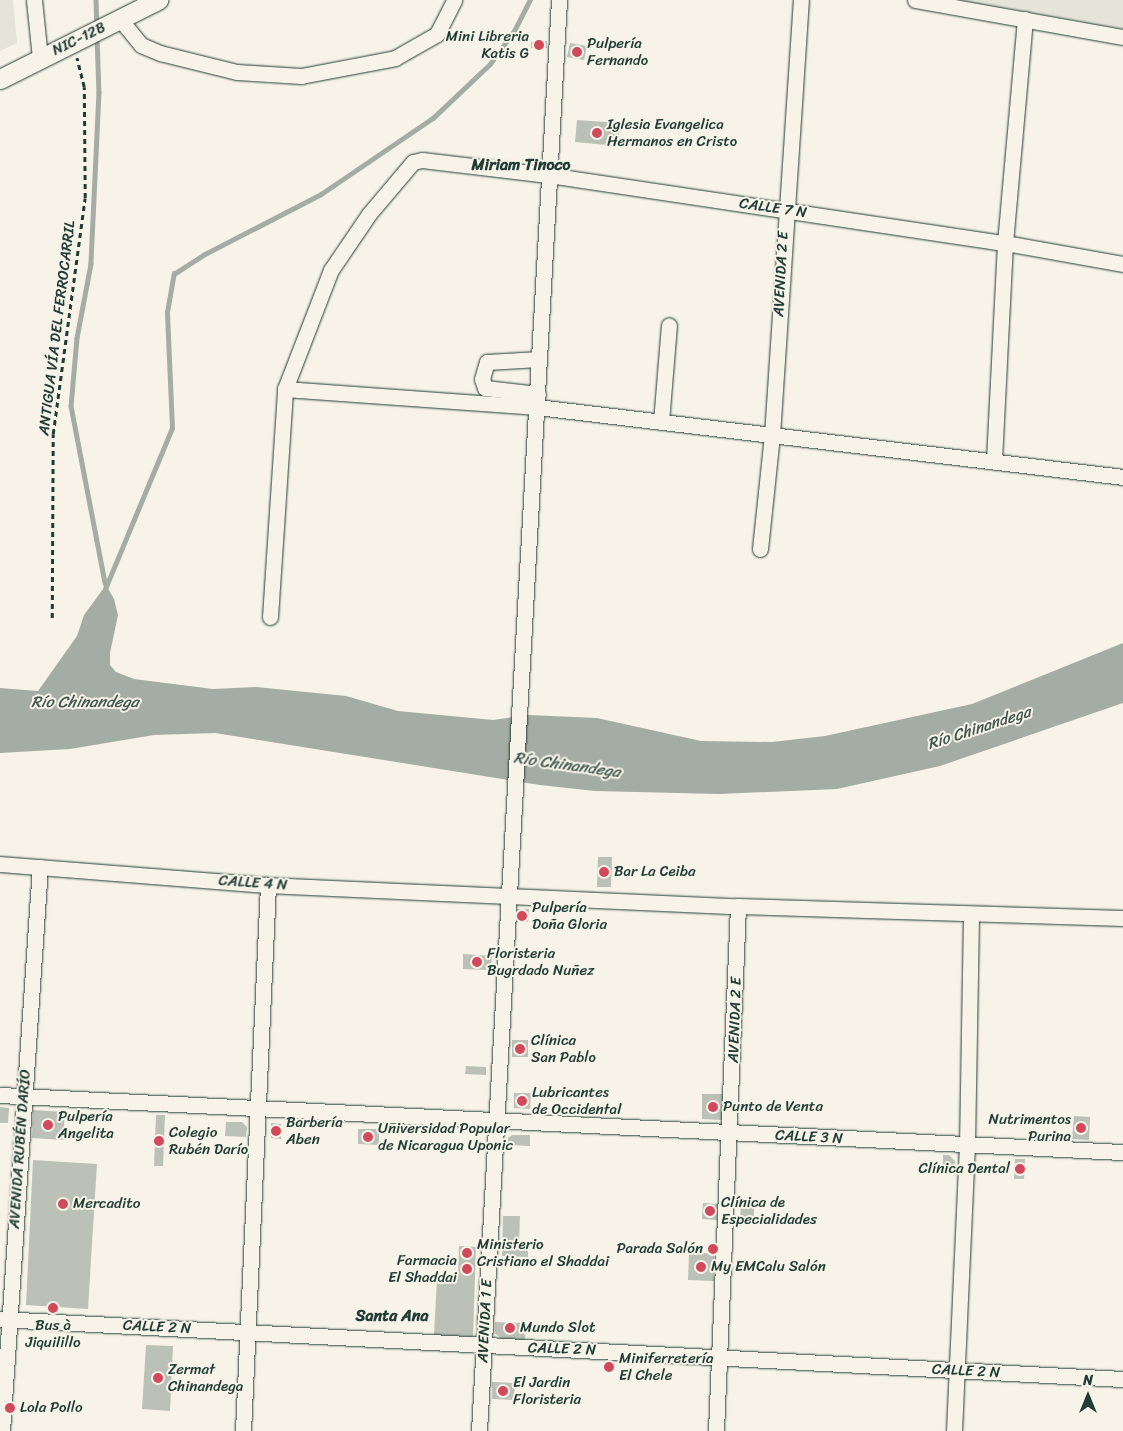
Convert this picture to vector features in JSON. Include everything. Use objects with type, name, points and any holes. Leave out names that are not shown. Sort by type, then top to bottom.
[{"type":"main road","name":"NIC-12B","points":[[0,79],[158,0]]},
{"type":"street","points":[[34,0],[40,58]]},
{"type":"street","points":[[117,21],[141,45],[160,52],[237,72],[301,76],[395,58],[437,34],[454,0]]},
{"type":"street","name":"AVENIDA 1 E","points":[[479,1431],[507,894],[522,665],[558,0]]},
{"type":"street","name":"AVENIDA 2 E","points":[[760,549],[772,435],[785,210],[801,0]]},
{"type":"street","points":[[915,0],[1123,37]]},
{"type":"street","points":[[994,460],[1005,244],[1024,19]]},
{"type":"street","name":"CALLE 7 N","points":[[286,389],[331,270],[369,214],[413,162],[422,160],[548,175],[785,210],[1123,264]]},
{"type":"street","points":[[661,422],[670,325]]},
{"type":"street","points":[[539,359],[487,362],[482,379],[485,388],[537,401],[661,422],[994,460],[1123,477]]},
{"type":"street","points":[[270,617],[286,389],[537,401]]},
{"type":"street","name":"CALLE 4 N","points":[[0,864],[268,885],[507,894],[738,906],[1123,918]]},
{"type":"street","name":"AVENIDA RUBÉN DARÍO","points":[[2,1431],[4,1320],[24,1096],[40,867]]},
{"type":"street","points":[[243,1431],[256,1107],[268,885]]},
{"type":"street","name":"AVENIDA 2 E","points":[[716,1431],[731,1133],[738,906]]},
{"type":"street","points":[[954,1431],[967,1145],[971,914]]},
{"type":"street","name":"CALLE 3 N","points":[[0,1095],[1123,1152]]},
{"type":"street","name":"CALLE 2 N","points":[[4,1320],[484,1346],[719,1356],[1123,1379]]},
{"type":"path","name":"ANTIGUA VÍA DEL FERROCARRIL","points":[[52,618],[53,434],[84,198],[84,87],[71,43]]},
{"type":"shaded area","points":[[0,0],[13,0],[17,43],[0,51]]},
{"type":"shaded area","points":[[938,0],[1123,0],[1123,32]]},
{"type":"water","name":"Río Chinandega","points":[[106,585],[114,599],[118,615],[110,653],[110,665],[116,672],[134,679],[213,689],[256,687],[346,696],[398,711],[493,720],[528,715],[597,718],[701,741],[772,742],[825,736],[972,704],[1123,643],[1123,703],[940,766],[837,789],[719,794],[595,791],[540,785],[215,733],[154,735],[70,749],[0,753],[0,688],[38,691],[77,636],[84,615]]},
{"type":"building","name":"Mini Libreria Katis G","points":[[547,41],[547,48],[531,48],[531,42]]},
{"type":"building","name":"Pulpería Fernando","points":[[570,43],[587,46],[584,60],[567,57]]},
{"type":"building","name":"Iglesia Evangelica Hermanos en Cristo","points":[[577,120],[620,123],[618,146],[575,142]]},
{"type":"building","name":"Bar La Ceiba","points":[[598,857],[612,857],[611,887],[597,887]]},
{"type":"building","name":"Pulpería Doña Gloria","points":[[517,909],[529,909],[528,922],[516,922]]},
{"type":"building","name":"Floristeria Bugrdado Nuñez","points":[[463,954],[492,956],[491,970],[463,969]]},
{"type":"building","name":"Clínica San Pablo","points":[[512,1040],[528,1040],[528,1057],[512,1057]]},
{"type":"building","points":[[466,1066],[486,1067],[486,1075],[465,1074]]},
{"type":"building","name":"Lubricantes de Occidental","points":[[514,1093],[531,1093],[530,1109],[514,1108]]},
{"type":"building","name":"Punto de Venta","points":[[702,1094],[724,1094],[723,1120],[702,1119]]},
{"type":"building","points":[[0,1107],[9,1108],[8,1123],[0,1123]]},
{"type":"building","name":"Pulpería Angelita","points":[[33,1110],[65,1112],[63,1140],[32,1138]]},
{"type":"building","name":"Colegio Rubén Darío","points":[[156,1115],[165,1115],[163,1166],[154,1166]]},
{"type":"building","name":"Nutrimentos Purina","points":[[1074,1116],[1090,1117],[1089,1140],[1072,1139]]},
{"type":"building","points":[[226,1122],[242,1122],[247,1127],[246,1137],[225,1136]]},
{"type":"building","name":"Barbería Aben","points":[[271,1123],[281,1124],[281,1139],[271,1138]]},
{"type":"building","name":"Universidad Popular de Nicaragua Uponic","points":[[358,1129],[379,1129],[379,1145],[358,1144]]},
{"type":"building","points":[[512,1135],[530,1135],[530,1146],[508,1145],[508,1138]]},
{"type":"building","points":[[943,1155],[949,1155],[955,1161],[954,1170],[943,1170]]},
{"type":"building","name":"Clínica Dental","points":[[1015,1159],[1025,1159],[1024,1179],[1014,1179]]},
{"type":"building","name":"Mercadito","points":[[33,1160],[97,1164],[88,1309],[26,1305]]},
{"type":"building","points":[[741,1202],[754,1202],[754,1221],[740,1221]]},
{"type":"building","name":"Clínica de Especialidades","points":[[703,1203],[718,1204],[717,1220],[702,1219]]},
{"type":"building","points":[[503,1216],[520,1216],[519,1243],[528,1243],[528,1257],[502,1256]]},
{"type":"building","points":[[459,1246],[476,1247],[473,1337],[434,1335],[437,1278],[458,1279]]},
{"type":"building","name":"My EMCalu Salón","points":[[689,1253],[714,1253],[714,1281],[688,1280]]},
{"type":"building","name":"Mundo Slot","points":[[495,1322],[526,1323],[525,1340],[501,1339],[495,1333]]},
{"type":"building","name":"Zermat Chinandega","points":[[146,1345],[173,1346],[170,1411],[142,1409]]},
{"type":"building","name":"El Jardin Floristeria","points":[[492,1382],[515,1383],[514,1400],[492,1399]]},
{"type":"waterway","points":[[96,0],[97,26]]},
{"type":"waterway","points":[[105,589],[172,428],[167,312],[174,274],[203,255],[321,194],[433,118],[490,64],[514,31],[530,0]]},
{"type":"waterway","points":[[97,36],[99,92],[91,264],[77,338],[71,406],[105,583]]},
{"type":"place","name":"Mini Libreria Katis G","points":[[539,45]]},
{"type":"place","name":"Pulpería Fernando","points":[[577,52]]},
{"type":"place","name":"Iglesia Evangelica Hermanos en Cristo","points":[[597,133]]},
{"type":"place","name":"Bar La Ceiba","points":[[604,872]]},
{"type":"place","name":"Pulpería Doña Gloria","points":[[522,916]]},
{"type":"place","name":"Floristeria Bugrdado Nuñez","points":[[477,962]]},
{"type":"place","name":"Clínica San Pablo","points":[[520,1049]]},
{"type":"place","name":"Lubricantes de Occidental","points":[[522,1101]]},
{"type":"place","name":"Punto de Venta","points":[[713,1107]]},
{"type":"place","name":"Pulpería Angelita","points":[[48,1125]]},
{"type":"place","name":"Nutrimentos Purina","points":[[1081,1128]]},
{"type":"place","name":"Barbería Aben","points":[[276,1131]]},
{"type":"place","name":"Universidad Popular de Nicaragua Uponic","points":[[368,1137]]},
{"type":"place","name":"Colegio Rubén Darío","points":[[159,1141]]},
{"type":"place","name":"Clínica Dental","points":[[1020,1169]]},
{"type":"place","name":"Mercadito","points":[[63,1204]]},
{"type":"place","name":"Clínica de Especialidades","points":[[710,1211]]},
{"type":"place","name":"Parada Salón","points":[[713,1249]]},
{"type":"place","name":"Ministerio Cristiano el Shaddai","points":[[467,1253]]},
{"type":"place","name":"My EMCalu Salón","points":[[701,1267]]},
{"type":"place","name":"Farmacia El Shaddai","points":[[467,1269]]},
{"type":"place","name":"Bus à Jiquilillo","points":[[53,1308]]},
{"type":"place","name":"Mundo Slot","points":[[510,1328]]},
{"type":"place","name":"Miniferretería El Chele","points":[[609,1367]]},
{"type":"place","name":"Zermat Chinandega","points":[[158,1378]]},
{"type":"place","name":"El Jardin Floristeria","points":[[503,1391]]},
{"type":"place","name":"Lola Pollo","points":[[10,1408]]},
{"type":"district","name":"Miriam Tinoco","points":[[521,165]]},
{"type":"district","name":"Santa Ana","points":[[392,1316]]}]
